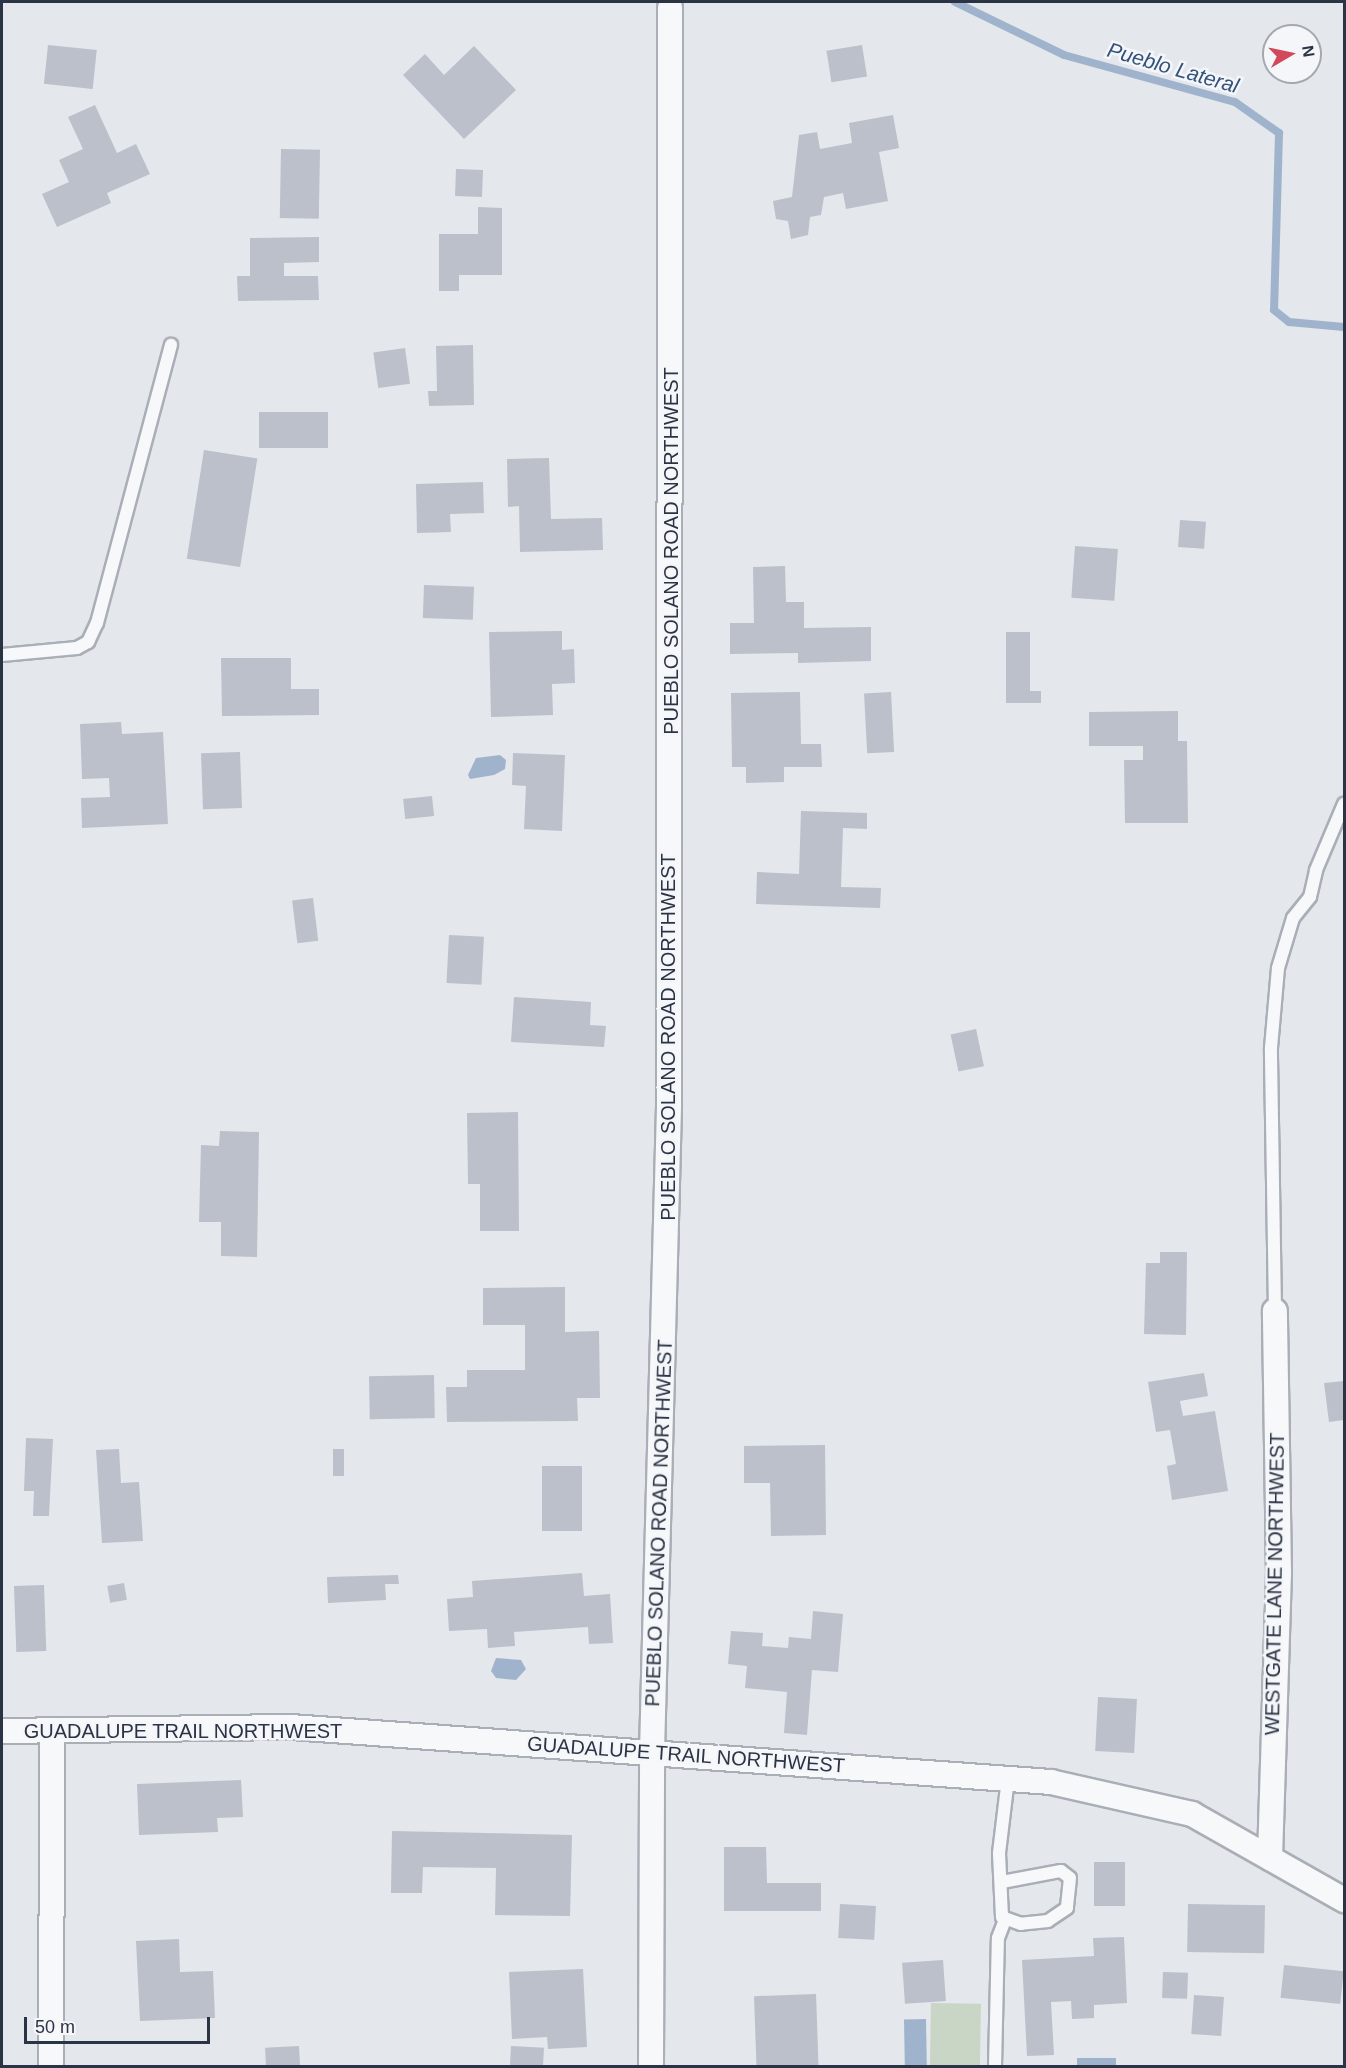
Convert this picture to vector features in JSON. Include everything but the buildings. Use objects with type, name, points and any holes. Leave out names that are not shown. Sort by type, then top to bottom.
[{"type":"street","name":"PUEBLO SOLANO ROAD NORTHWEST","points":[[651,2067],[652,1752],[662,1499],[669,1105],[670,8]]},
{"type":"street","name":"WESTGATE LANE NORTHWEST","points":[[1270,1858],[1279,1574],[1275,1311]]},
{"type":"street","name":"GUADALUPE TRAIL NORTHWEST","points":[[2,1731],[291,1727],[1051,1782],[1192,1814],[1344,1900]]},
{"type":"street","points":[[51,2067],[52,1731]]},
{"type":"lane","points":[[2,655],[77,648],[88,642],[97,623],[171,345]]},
{"type":"lane","points":[[1275,1311],[1271,1048],[1278,968],[1293,918],[1310,897],[1316,870],[1344,804]]},
{"type":"lane","points":[[995,2067],[998,1938],[1005,1920],[999,1853],[1008,1779]]},
{"type":"lane","points":[[1002,1882],[1060,1871],[1070,1878],[1071,1888],[1067,1908],[1059,1916],[1021,1924],[1005,1920]]},
{"type":"green space","points":[[931,2003],[981,2004],[980,2066],[930,2066]]},
{"type":"water","points":[[500,755],[506,760],[505,769],[494,775],[470,779],[468,775],[476,758]]},
{"type":"water","points":[[496,1658],[521,1660],[526,1669],[516,1680],[496,1678],[491,1671]]},
{"type":"water","points":[[904,2019],[926,2019],[927,2066],[905,2066]]},
{"type":"water","points":[[1077,2058],[1116,2058],[1116,2066],[1077,2066]]},
{"type":"waterway","name":"Pueblo Lateral","points":[[955,2],[1064,55],[1235,102],[1279,133],[1274,310],[1289,322],[1344,327]]}]
